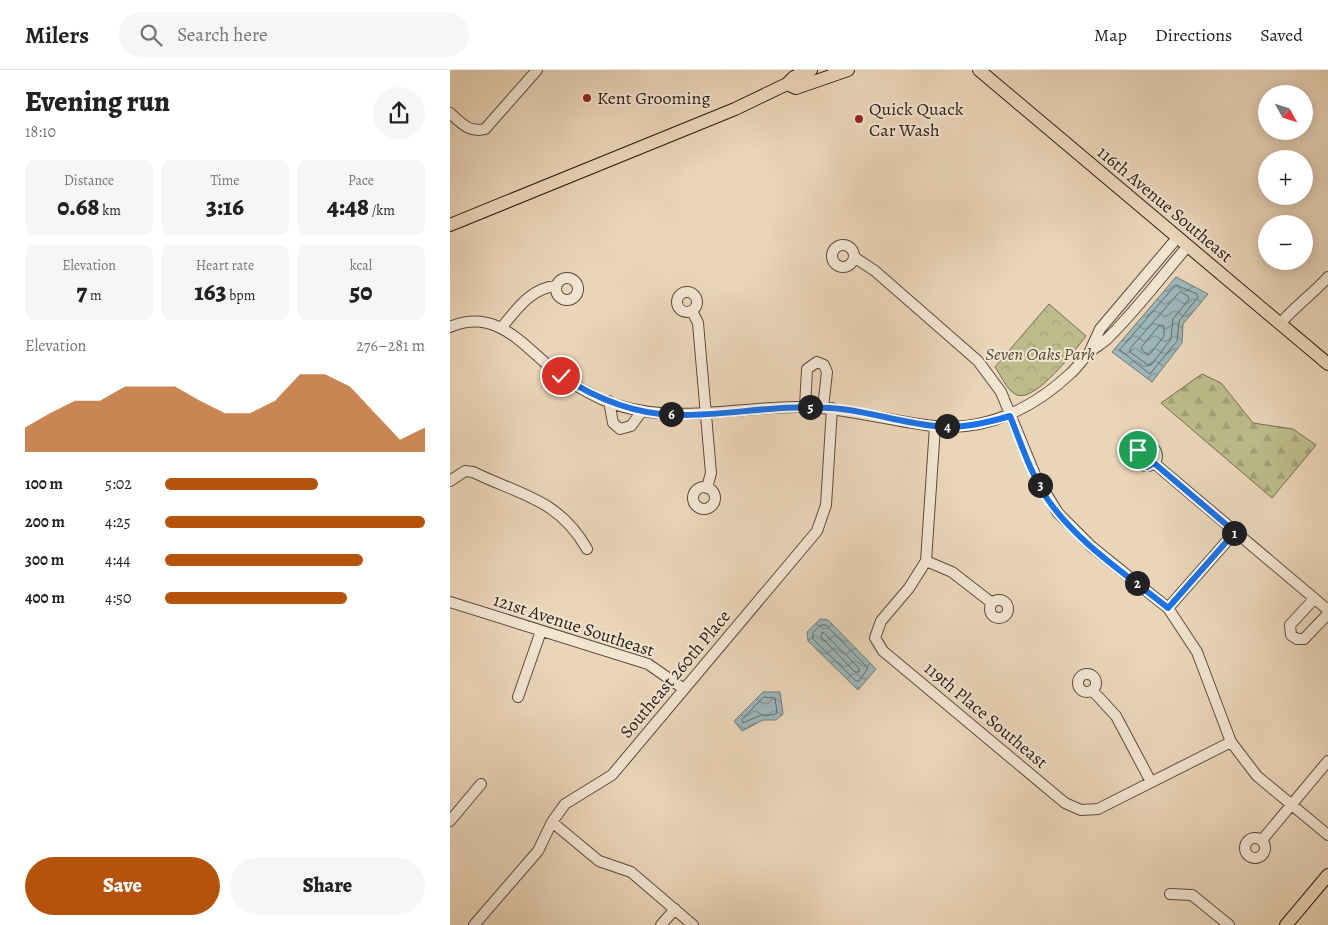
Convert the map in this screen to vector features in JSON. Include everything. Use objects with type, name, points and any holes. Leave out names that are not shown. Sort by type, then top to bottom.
[{"type":"main road","points":[[450,225],[735,109],[787,84],[794,77],[811,70]]},
{"type":"main road","points":[[787,84],[796,88],[848,70]]},
{"type":"main road","name":"116th Avenue Southeast","points":[[984,73],[1328,364]]},
{"type":"main road","points":[[1286,925],[1328,875]]},
{"type":"street","points":[[450,113],[463,126],[478,131],[493,122],[537,70]]},
{"type":"street","points":[[1090,352],[1100,329],[1177,238]]},
{"type":"street","points":[[450,327],[475,320],[502,327],[561,376],[582,389],[609,401],[642,411],[673,415],[806,407],[828,408],[935,426],[985,423],[1010,416],[1072,373],[1090,352],[1109,337],[1187,246]]},
{"type":"street","points":[[854,257],[875,271],[978,361],[1001,392],[1036,477],[1058,513],[1092,547],[1168,608],[1197,652],[1231,742],[1258,776],[1328,835]]},
{"type":"street","points":[[1280,324],[1295,307],[1315,293],[1328,277]]},
{"type":"street","points":[[502,327],[529,296],[538,290],[556,286]]},
{"type":"street","points":[[692,311],[698,323],[706,414],[711,473],[707,488]]},
{"type":"street","name":"Southeast 260th Place","points":[[474,925],[538,851],[559,811],[572,798],[600,784],[612,775],[816,531],[826,505],[828,408],[827,372],[824,365],[816,362],[807,369],[806,407]]},
{"type":"street","points":[[609,401],[613,423],[620,429],[630,426],[642,411]]},
{"type":"street","points":[[935,426],[926,561],[952,572],[992,603]]},
{"type":"street","points":[[1154,463],[1314,599]]},
{"type":"street","points":[[450,481],[465,471],[473,472],[532,496],[546,504],[572,525],[587,549]]},
{"type":"street","points":[[1168,608],[1235,532]]},
{"type":"street","name":"119th Place Southeast","points":[[926,561],[910,588],[881,621],[875,638],[883,651],[1065,803],[1081,810],[1098,809],[1151,782]]},
{"type":"street","name":"121st Avenue Southeast","points":[[450,602],[648,664],[684,689]]},
{"type":"street","points":[[518,697],[541,631]]},
{"type":"street","points":[[1092,690],[1116,716],[1151,782],[1231,742]]},
{"type":"street","points":[[1262,840],[1328,761]]},
{"type":"street","points":[[450,821],[481,784]]},
{"type":"street","points":[[552,822],[599,861],[631,872],[693,925]]},
{"type":"street","points":[[1170,894],[1192,895],[1229,925]]},
{"type":"street","points":[[661,925],[674,909]]},
{"type":"green space","name":"Seven Oaks Park","points":[[1049,304],[1086,336],[1064,363],[1044,383],[1025,395],[1017,395],[1007,386],[995,367]]},
{"type":"green space","points":[[1202,374],[1221,383],[1253,423],[1293,429],[1316,445],[1272,498],[1161,403]]},
{"type":"water","points":[[1176,277],[1208,294],[1183,324],[1182,343],[1152,382],[1112,352]]},
{"type":"water","points":[[820,619],[828,620],[876,669],[858,690],[808,641],[807,632]]},
{"type":"water","points":[[763,692],[780,692],[783,714],[776,720],[763,720],[742,731],[734,721]]},
{"type":"place","name":"Kent Grooming","points":[[587,98]]},
{"type":"place","name":"Quick Quack Car Wash","points":[[859,119]]},
{"type":"route","points":[[561,376],[604,400],[642,411],[673,415],[795,407],[832,408],[935,426],[961,426],[985,423],[1010,416],[1036,477],[1058,513],[1092,547],[1168,608],[1235,532],[1154,463],[1147,467],[1140,464],[1136,457],[1138,450]]}]
